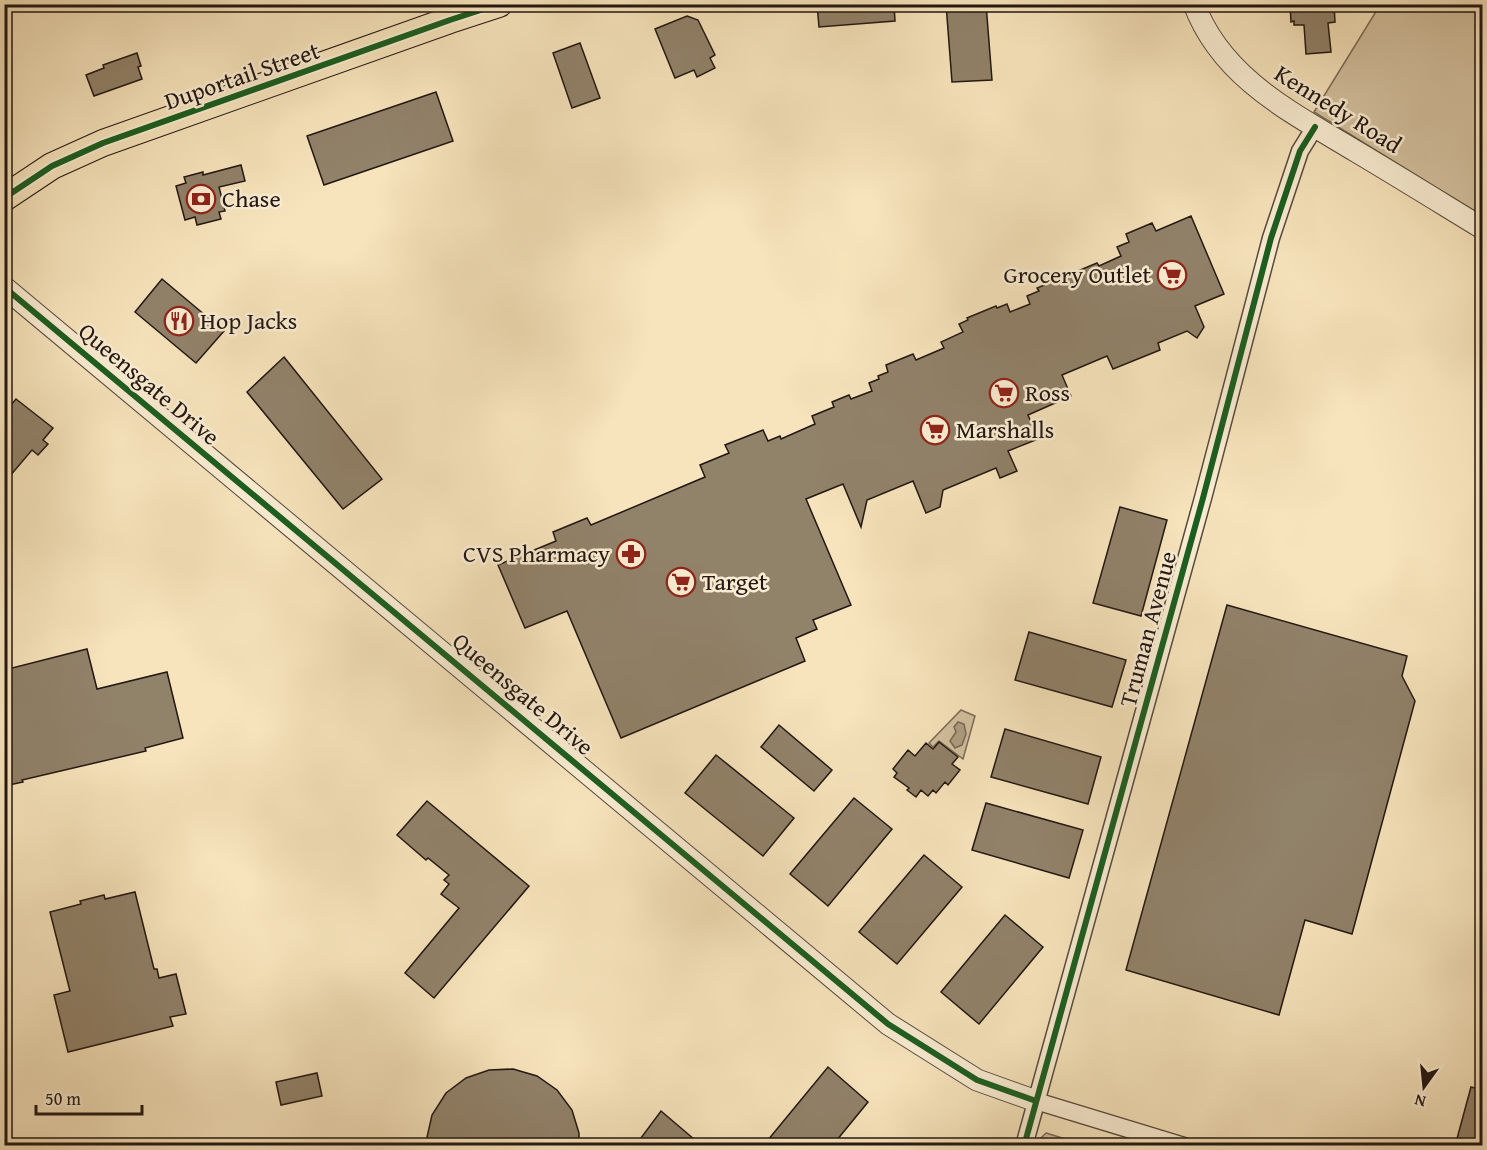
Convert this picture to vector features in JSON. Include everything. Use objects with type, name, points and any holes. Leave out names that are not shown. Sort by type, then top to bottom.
[{"type":"main road","name":"Duportail Street","points":[[4,198],[52,166],[104,143],[500,4]]},
{"type":"street","name":"Kennedy Road","points":[[1194,4],[1207,34],[1227,61],[1269,98],[1482,228]]},
{"type":"street","name":"Truman Avenue","points":[[1024,1146],[1203,498],[1271,238],[1300,151],[1315,126]]},
{"type":"street","name":"Queensgate Drive","points":[[4,286],[888,1024],[977,1080],[1036,1101],[1184,1146]]},
{"type":"shaded area","points":[[1380,5],[1482,5],[1482,216],[1314,112]]},
{"type":"shaded area","points":[[961,710],[975,716],[963,759],[939,741],[933,747],[929,743]]},
{"type":"shaded area","points":[[958,722],[964,724],[966,734],[962,745],[955,748],[950,741],[956,732],[954,727]]},
{"type":"shaded area","points":[[1046,1133],[1085,1145],[1037,1145]]},
{"type":"building","points":[[817,4],[894,4],[895,21],[819,27]]},
{"type":"building","points":[[946,4],[986,4],[992,80],[952,82]]},
{"type":"building","points":[[1290,4],[1334,4],[1335,22],[1328,23],[1331,52],[1306,54],[1304,25],[1294,25],[1294,21],[1291,22]]},
{"type":"building","points":[[687,16],[698,20],[715,55],[710,58],[715,68],[697,77],[694,70],[675,78],[655,29]]},
{"type":"building","points":[[580,43],[600,98],[572,108],[553,53]]},
{"type":"building","points":[[137,53],[142,79],[94,96],[86,75],[104,68],[103,65]]},
{"type":"building","points":[[436,92],[453,141],[324,185],[307,136]]},
{"type":"building","name":"Chase","points":[[241,165],[245,181],[219,187],[225,211],[219,212],[221,219],[197,225],[195,217],[185,220],[176,186],[186,183],[184,177],[203,172],[203,175]]},
{"type":"building","points":[[1191,216],[1224,294],[1195,306],[1204,327],[1197,338],[1187,331],[1158,343],[1160,350],[1113,369],[1107,356],[1062,375],[1071,396],[1028,415],[1038,439],[1008,451],[1017,471],[1000,478],[996,468],[943,490],[940,507],[926,513],[913,481],[867,500],[861,527],[843,484],[806,499],[851,605],[813,620],[817,629],[796,638],[805,661],[621,738],[567,611],[525,628],[498,565],[556,541],[553,532],[587,518],[591,525],[705,477],[700,465],[729,453],[725,445],[763,430],[768,441],[780,436],[781,439],[815,424],[812,416],[834,407],[832,402],[849,395],[851,399],[872,391],[869,383],[888,372],[886,365],[913,354],[916,360],[944,348],[941,342],[963,332],[959,324],[968,320],[967,318],[996,306],[997,308],[1007,304],[1010,312],[1030,304],[1027,296],[1039,291],[1037,288],[1097,263],[1099,266],[1121,256],[1117,247],[1129,242],[1126,234],[1152,223],[1156,231]]},
{"type":"building","name":"Hop Jacks","points":[[162,279],[224,331],[196,363],[135,312]]},
{"type":"building","points":[[284,357],[382,479],[343,509],[247,392]]},
{"type":"building","points":[[16,399],[53,428],[43,440],[48,444],[38,455],[32,450],[4,483],[4,413]]},
{"type":"building","points":[[1120,507],[1167,520],[1141,616],[1093,603]]},
{"type":"building","points":[[1227,605],[1407,656],[1402,676],[1415,701],[1352,934],[1305,920],[1279,1015],[1126,970]]},
{"type":"building","points":[[1029,632],[1126,660],[1112,707],[1015,680]]},
{"type":"building","points":[[87,649],[97,689],[167,672],[183,738],[145,748],[146,751],[4,786],[4,670]]},
{"type":"building","points":[[779,725],[832,770],[814,791],[761,747]]},
{"type":"building","points":[[1005,729],[1101,757],[1088,804],[991,777]]},
{"type":"building","points":[[939,742],[958,757],[952,764],[960,770],[948,785],[945,782],[936,793],[933,790],[928,796],[921,790],[916,797],[907,790],[909,788],[894,777],[897,773],[893,769],[908,750],[915,756],[926,743],[933,749]]},
{"type":"building","points":[[716,755],[794,818],[763,856],[685,793]]},
{"type":"building","points":[[854,798],[892,829],[828,906],[790,874]]},
{"type":"building","points":[[427,801],[529,886],[434,998],[405,973],[459,908],[441,894],[449,884],[444,880],[449,875],[428,858],[426,860],[397,835]]},
{"type":"building","points":[[986,803],[1083,830],[1069,878],[972,850]]},
{"type":"building","points":[[924,855],[962,887],[897,964],[859,932]]},
{"type":"building","points":[[135,892],[154,969],[157,969],[159,978],[176,974],[186,1014],[170,1017],[173,1026],[68,1052],[54,995],[70,991],[50,912],[104,895],[105,899]]},
{"type":"building","points":[[1005,915],[1043,947],[979,1024],[941,992]]},
{"type":"building","points":[[828,1067],[868,1102],[832,1146],[763,1146]]},
{"type":"building","points":[[513,1069],[537,1076],[557,1090],[572,1110],[579,1133],[579,1146],[425,1146],[432,1115],[446,1093],[466,1078],[489,1070]]},
{"type":"building","points":[[317,1073],[322,1096],[281,1105],[276,1082]]},
{"type":"building","points":[[1471,1087],[1482,1090],[1482,1146],[1455,1146]]},
{"type":"building","points":[[661,1111],[702,1146],[635,1146]]},
{"type":"cycle path","points":[[4,198],[52,166],[103,143],[499,4]]},
{"type":"cycle path","points":[[1024,1146],[1203,498],[1271,238],[1300,151],[1315,127]]},
{"type":"cycle path","points":[[4,287],[888,1024],[977,1080],[1036,1101]]},
{"type":"place","name":"Chase","points":[[201,199]]},
{"type":"place","name":"Grocery Outlet","points":[[1172,275]]},
{"type":"place","name":"Hop Jacks","points":[[179,321]]},
{"type":"place","name":"Ross","points":[[1004,393]]},
{"type":"place","name":"Marshalls","points":[[935,430]]},
{"type":"place","name":"CVS Pharmacy","points":[[631,554]]},
{"type":"place","name":"Target","points":[[681,582]]}]
